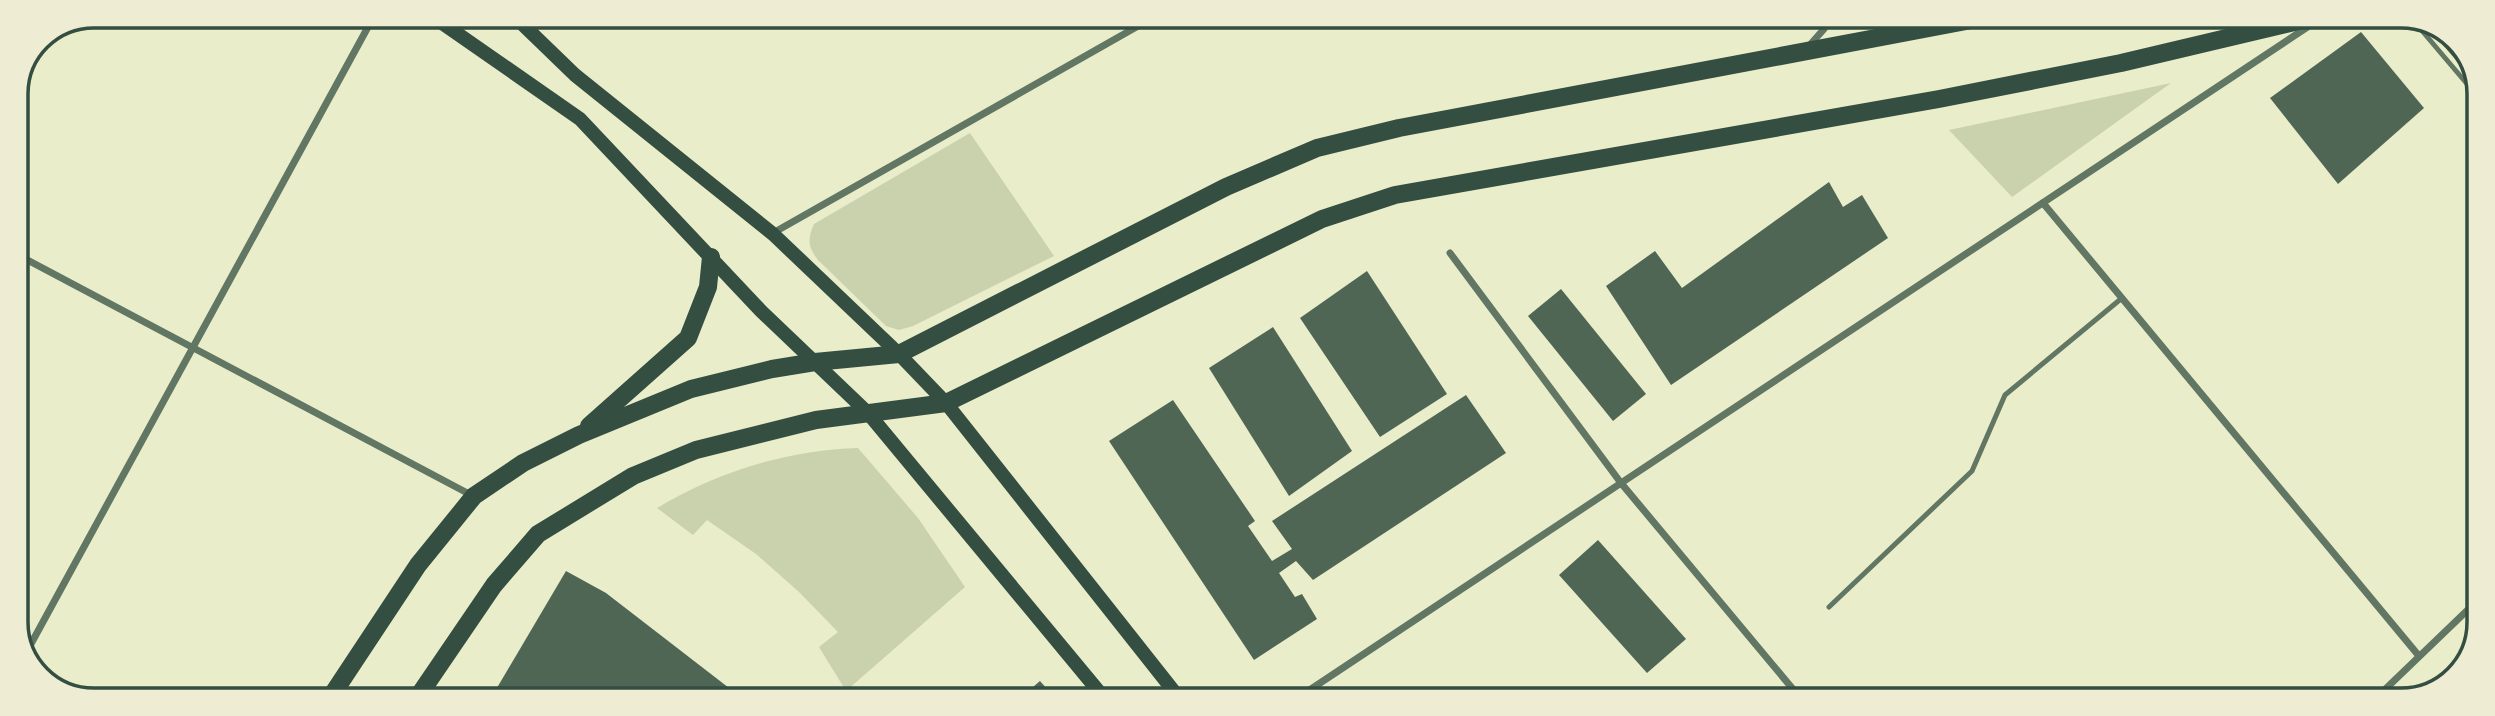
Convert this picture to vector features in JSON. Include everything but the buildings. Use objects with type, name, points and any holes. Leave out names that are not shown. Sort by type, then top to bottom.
[{"type":"main road","points":[[449,28],[580,118],[761,310],[868,413],[1096,688]]},
{"type":"main road","points":[[526,28],[575,75],[773,234],[946,402],[1171,688]]},
{"type":"main road","points":[[337,688],[418,565],[474,496],[523,463],[579,435],[691,388],[772,369],[899,354],[1226,187],[1317,148],[1399,128],[1929,28]]},
{"type":"main road","points":[[424,688],[494,585],[538,534],[634,476],[696,450],[816,419],[946,402],[1322,219],[1395,195],[2082,71],[2268,28]]},
{"type":"main road","points":[[579,435],[688,338],[708,287],[711,257]]},
{"type":"street","points":[[32,643],[368,28]]},
{"type":"street","points":[[773,234],[1135,28]]},
{"type":"street","points":[[1803,52],[1824,28]]},
{"type":"street","points":[[1313,688],[2305,28]]},
{"type":"street","points":[[2043,203],[2419,656]]},
{"type":"street","points":[[1450,253],[1621,483],[1792,688]]},
{"type":"street","points":[[28,260],[474,496]]},
{"type":"street","points":[[2386,688],[2467,610]]},
{"type":"lane","points":[[2423,32],[2466,83]]},
{"type":"lane","points":[[1829,607],[1972,471],[2004,394],[2122,298]]},
{"type":"green space","points":[[2171,83],[2012,197],[1949,130]]},
{"type":"green space","points":[[970,133],[1054,256],[913,326],[899,330],[886,326],[818,260],[810,247],[814,224]]},
{"type":"green space","points":[[858,448],[918,518],[965,587],[849,688],[844,688],[819,647],[838,632],[799,592],[756,554],[707,520],[693,535],[657,508],[704,484],[754,465],[779,458]]}]
